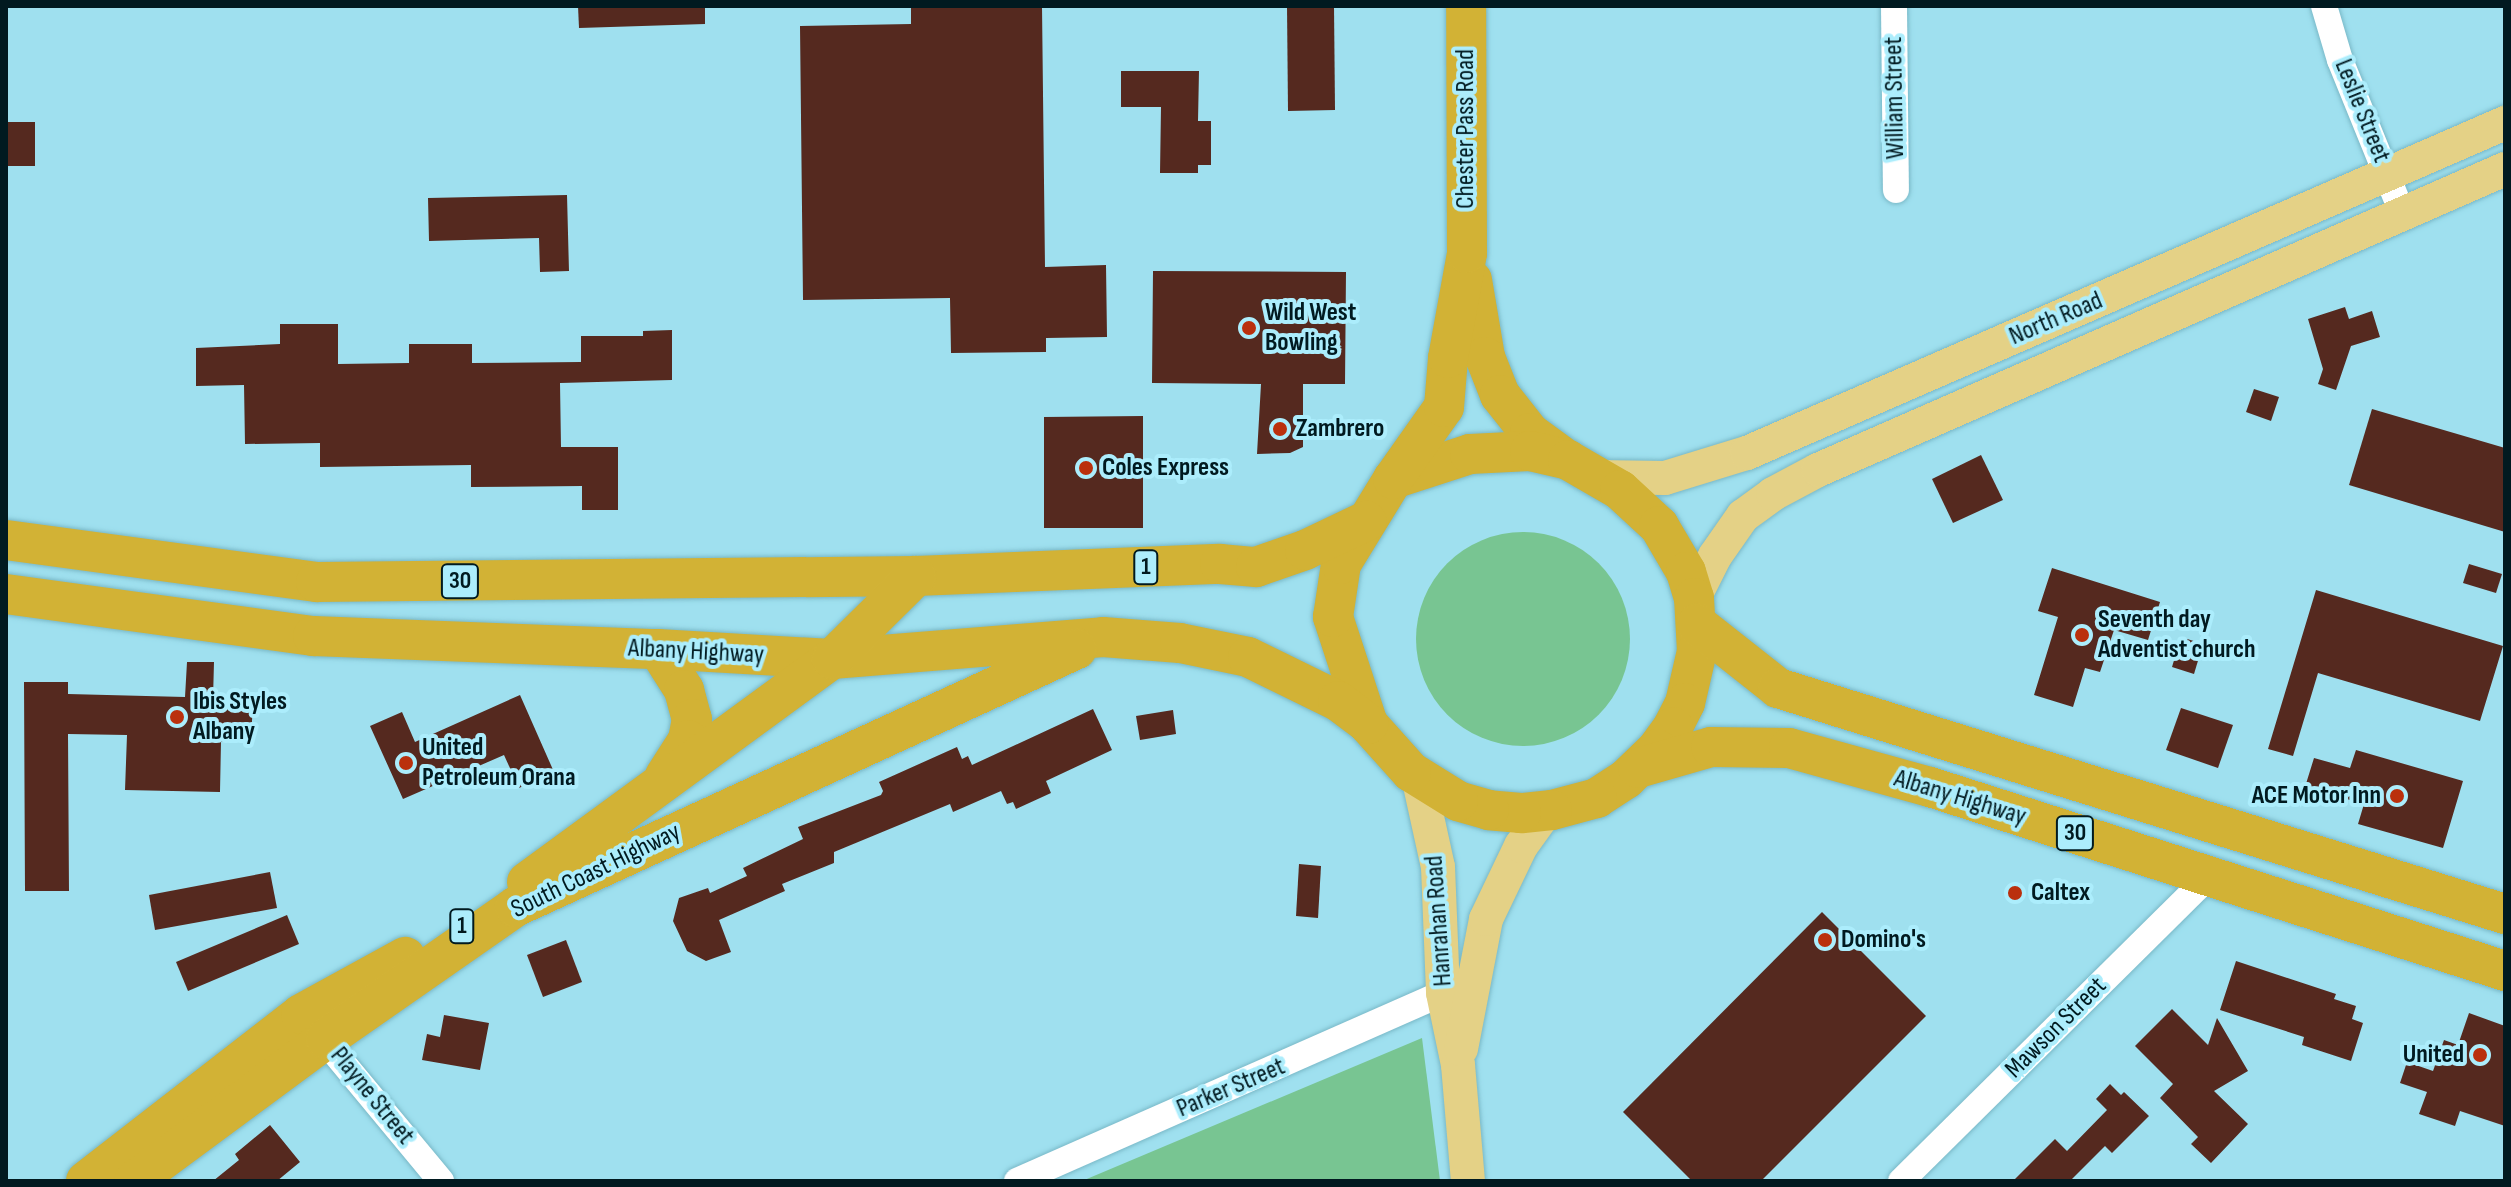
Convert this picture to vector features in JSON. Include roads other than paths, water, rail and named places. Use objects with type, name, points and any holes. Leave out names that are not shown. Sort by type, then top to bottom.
[{"type":"highway","name":"Chester Pass Road","points":[[1466,6],[1467,253],[1485,357],[1500,395],[1530,433],[1582,469]]},
{"type":"highway","name":"Chester Pass Road","points":[[1393,479],[1444,407],[1448,358],[1467,253]]},
{"type":"highway","name":"1","points":[[1530,451],[1582,469],[1620,490],[1659,526],[1686,572],[1695,611],[1697,651],[1685,703],[1673,727],[1638,768],[1597,798],[1547,810],[1489,810],[1458,801],[1418,776],[1391,752],[1368,724],[1333,617],[1341,564],[1393,479],[1470,454],[1530,451]]},
{"type":"highway","name":"1","points":[[916,576],[1220,564],[1256,567],[1305,550],[1366,521]]},
{"type":"highway","name":"30","points":[[6,540],[316,582],[916,576]]},
{"type":"highway","name":"South Coast Highway","points":[[86,1181],[473,920],[650,795],[832,659],[916,576]]},
{"type":"highway","points":[[313,636],[316,582]]},
{"type":"highway","name":"Albany Highway","points":[[6,594],[313,636],[832,659],[1103,637],[1180,643],[1248,657],[1338,701],[1368,724]]},
{"type":"highway","name":"Albany Highway","points":[[1695,611],[1778,688],[2505,914]]},
{"type":"highway","name":"South Coast Highway","points":[[134,1181],[313,1026],[515,907],[1103,637]]},
{"type":"highway","points":[[650,795],[679,758],[688,740],[692,719],[684,690],[658,649]]},
{"type":"highway","name":"Albany Highway","points":[[1638,768],[1711,747],[1789,748],[1930,787],[2505,971]]},
{"type":"main road","name":"North Road","points":[[1582,469],[1665,478],[1747,453],[2505,123]]},
{"type":"main road","name":"North Road","points":[[1695,611],[1715,556],[1743,516],[1784,488],[1818,470],[2505,169]]},
{"type":"main road","name":"Hanrahan Road","points":[[1418,776],[1438,867],[1443,993],[1458,1065],[1468,1181]]},
{"type":"main road","name":"Hanrahan Road","points":[[1458,1065],[1486,919],[1521,846],[1547,810]]},
{"type":"street","name":"William Street","points":[[1894,6],[1896,190]]},
{"type":"street","name":"Leslie Street","points":[[2324,6],[2340,60],[2403,215]]},
{"type":"street","name":"Mawson Street","points":[[1901,1181],[2210,875]]},
{"type":"street","name":"Parker Street","points":[[1017,1181],[1443,993]]},
{"type":"street","name":"Playne Street","points":[[313,1026],[441,1181]]},
{"type":"place","name":"Wild West Bowling","points":[[1249,328]]},
{"type":"place","name":"Zambrero","points":[[1280,429]]},
{"type":"place","name":"Coles Express","points":[[1086,468]]},
{"type":"place","name":"Seventh day Adventist church","points":[[2082,635]]},
{"type":"place","name":"Ibis Styles Albany","points":[[177,717]]},
{"type":"place","name":"United Petroleum Orana","points":[[406,763]]},
{"type":"place","name":"ACE Motor Inn","points":[[2397,796]]},
{"type":"place","name":"Caltex","points":[[2015,893]]},
{"type":"place","name":"Domino's","points":[[1825,940]]},
{"type":"place","name":"United","points":[[2480,1055]]}]
